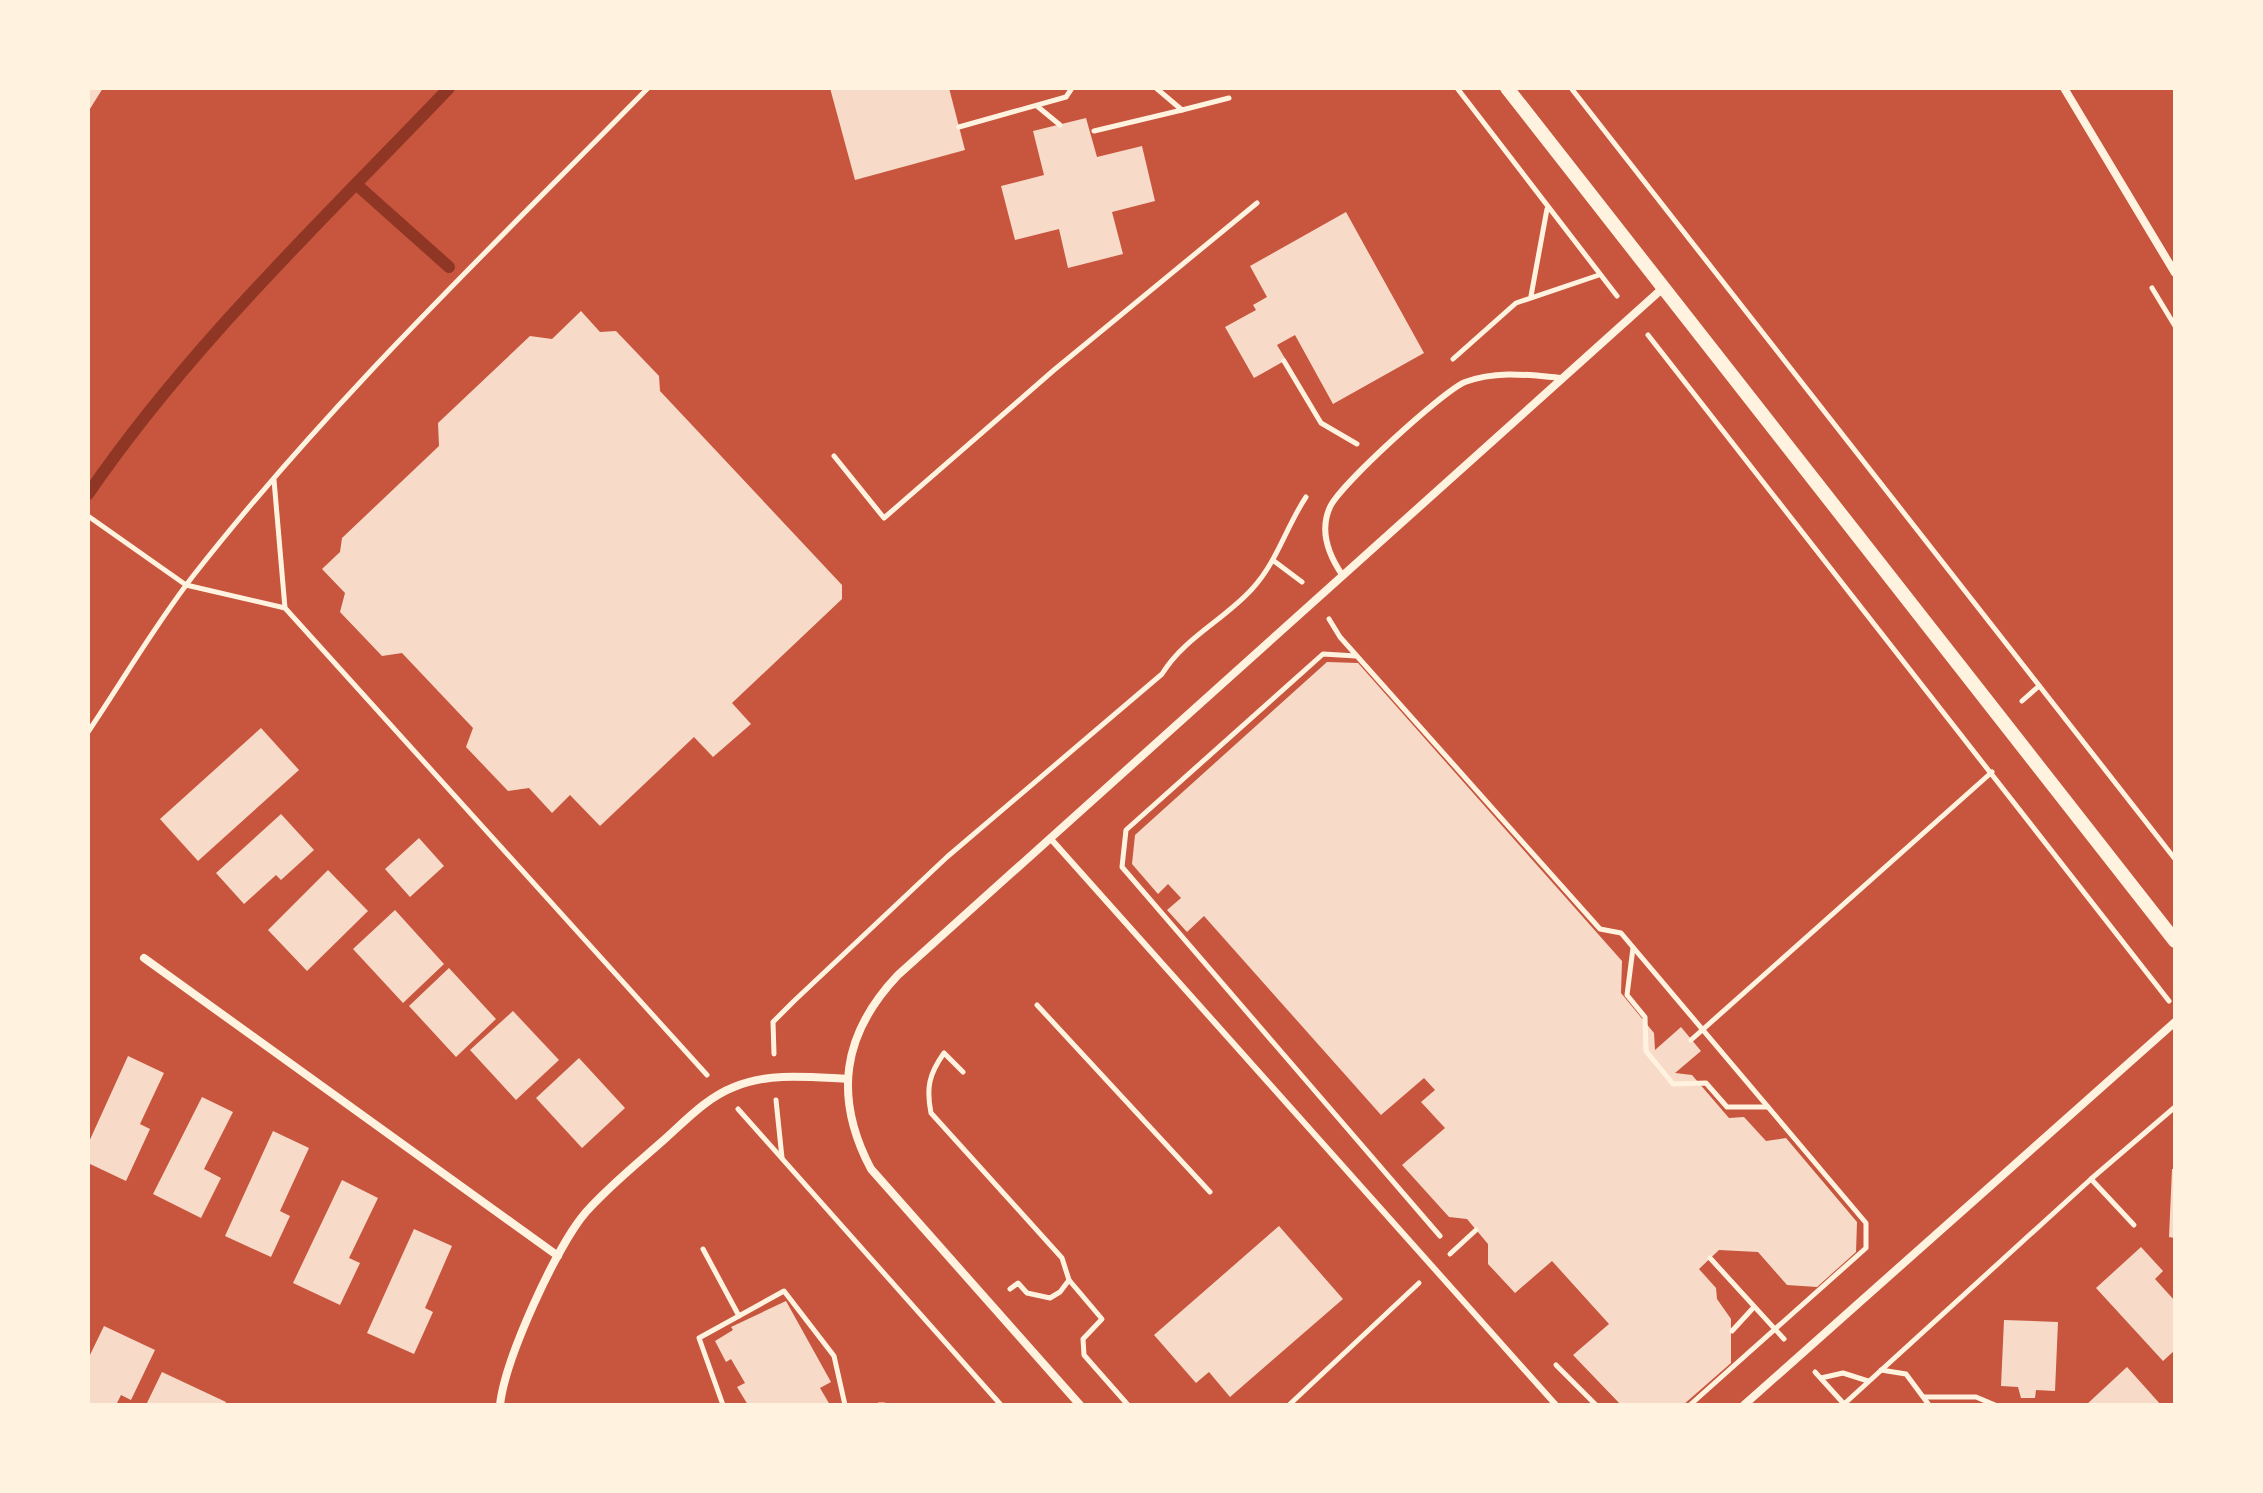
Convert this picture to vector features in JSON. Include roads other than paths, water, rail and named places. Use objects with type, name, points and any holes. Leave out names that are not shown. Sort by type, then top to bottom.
[{"type":"street","points":[[1507,88],[2175,941]]},
{"type":"street","points":[[2064,88],[2175,273]]},
{"type":"street","points":[[1080,1405],[871,1169],[852,1126],[848,1079],[858,1033],[882,992],[1663,288]]},
{"type":"street","points":[[144,958],[558,1256]]},
{"type":"street","points":[[1744,1405],[2175,1022]]},
{"type":"street","points":[[500,1405],[514,1355],[558,1256],[570,1233],[603,1194],[697,1110],[722,1092],[752,1080],[774,1077],[848,1079]]},
{"type":"lane","points":[[1343,576],[1328,555],[1326,527],[1330,506],[1353,478],[1408,428],[1461,383],[1489,374],[1563,378]]},
{"type":"lane","points":[[1050,838],[1556,1405]]},
{"type":"waterway","points":[[88,494],[170,386],[215,334],[449,88]]},
{"type":"waterway","points":[[357,185],[449,267]]}]
